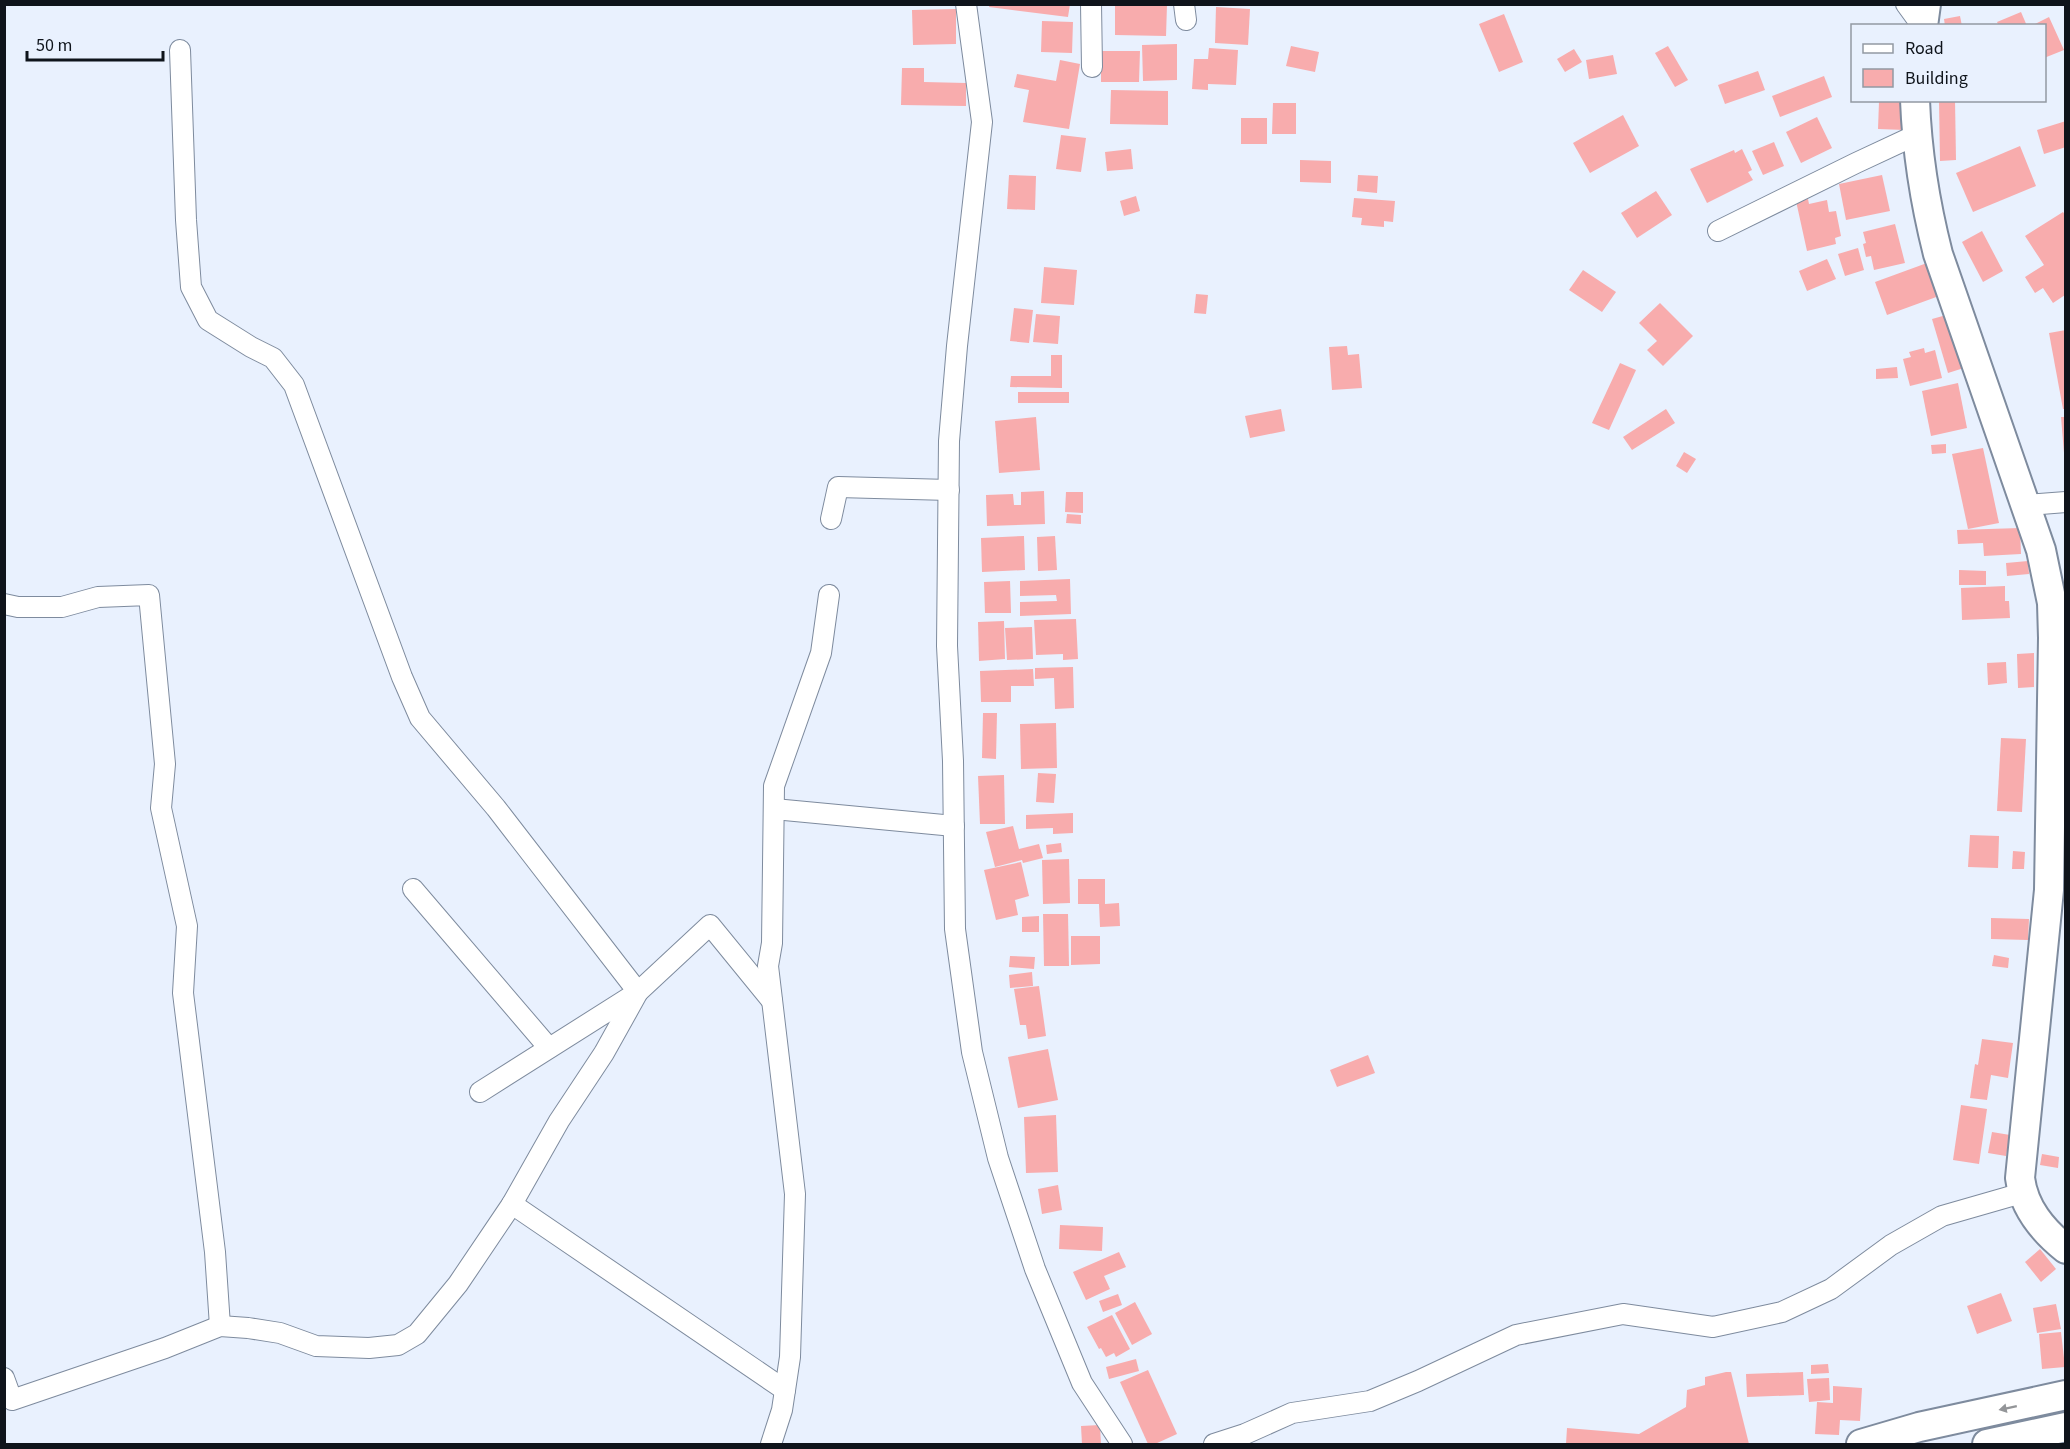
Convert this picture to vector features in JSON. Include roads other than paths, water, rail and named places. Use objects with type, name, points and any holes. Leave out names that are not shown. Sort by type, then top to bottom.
[{"type":"street","points":[[966,4],[982,122],[957,346],[949,441],[947,646],[953,761],[955,929],[972,1052],[998,1158],[1035,1269],[1082,1383],[1122,1444]]},
{"type":"street","points":[[1091,4],[1092,67]]},
{"type":"street","points":[[1906,4],[1921,24]]},
{"type":"street","points":[[1922,24],[1926,4]]},
{"type":"street","points":[[180,50],[186,220],[191,287],[208,320],[273,358],[294,385],[379,615],[420,718],[496,808],[638,992]]},
{"type":"street","points":[[1915,102],[1916,135],[1926,204],[1938,254],[2027,505],[2047,575],[2052,603],[2049,890],[2020,1178],[2022,1193],[2041,1227],[2066,1249]]},
{"type":"street","points":[[1718,231],[1916,135]]},
{"type":"street","points":[[831,519],[838,487],[949,490]]},
{"type":"street","points":[[2027,505],[2066,502]]},
{"type":"street","points":[[4,604],[18,607],[62,607],[98,597],[149,595],[165,764],[161,808],[187,926],[183,993],[215,1252],[220,1326]]},
{"type":"street","points":[[771,1444],[782,1410],[790,1357],[795,1194],[768,966],[772,943],[774,786],[821,653],[829,595]]},
{"type":"street","points":[[774,809],[954,826]]},
{"type":"street","points":[[413,889],[549,1048]]},
{"type":"street","points":[[480,1092],[638,992],[710,925],[772,1001]]},
{"type":"street","points":[[4,1378],[12,1400],[165,1348],[220,1326],[280,1333],[316,1346],[369,1348],[398,1345],[417,1334],[458,1284],[512,1204],[559,1121],[604,1053],[638,992]]},
{"type":"street","points":[[1214,1444],[1245,1434],[1292,1413],[1371,1401],[1516,1335],[1623,1314],[1713,1327],[1782,1312],[1831,1289],[1891,1245],[1942,1216],[2022,1193]]},
{"type":"street","points":[[512,1204],[785,1390]]},
{"type":"street","points":[[1861,1444],[1919,1427],[2066,1395]]},
{"type":"street","points":[[1987,1444],[2066,1427]]}]
